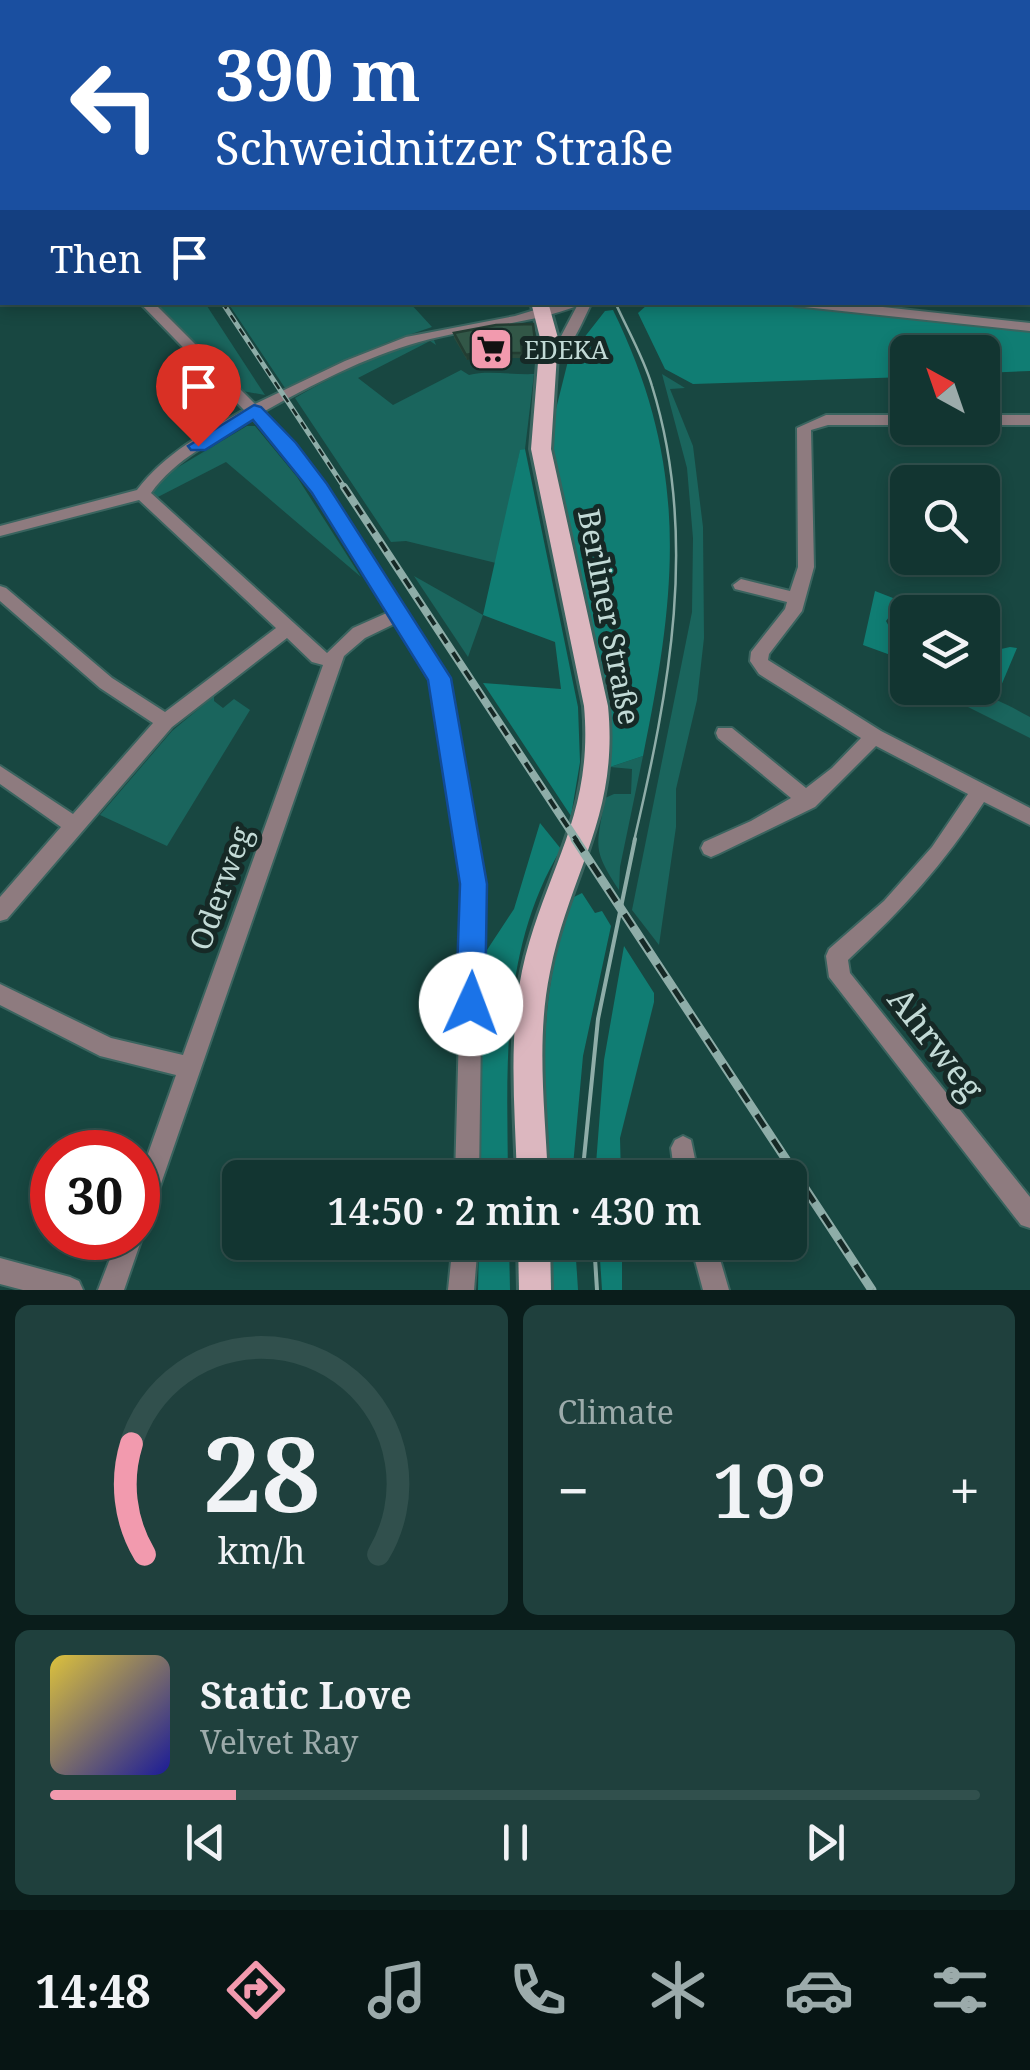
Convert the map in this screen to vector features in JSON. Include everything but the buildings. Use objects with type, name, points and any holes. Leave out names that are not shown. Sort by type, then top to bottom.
[{"type":"main road","name":"Berliner Straße","points":[[532,1160],[533,985],[550,922],[586,829],[599,746],[596,706],[541,449],[540,426],[550,358],[541,307]]},
{"type":"main road","points":[[534,1260],[535,1290]]},
{"type":"street","points":[[148,305],[289,447],[320,488],[429,659],[444,692],[473,884],[467,1160]]},
{"type":"street","points":[[550,358],[564,344],[584,305]]},
{"type":"street","points":[[824,305],[1030,326]]},
{"type":"street","points":[[0,531],[142,494],[154,473],[284,395],[412,339],[541,307]]},
{"type":"street","points":[[890,420],[812,422],[804,428],[806,568],[793,611],[760,652],[759,661],[783,682],[874,736],[1030,817]]},
{"type":"street","points":[[1000,420],[1030,420]]},
{"type":"street","points":[[142,494],[318,657],[333,662]]},
{"type":"street","points":[[741,585],[798,599]]},
{"type":"street","points":[[0,592],[106,683],[165,722]]},
{"type":"street","name":"Oderweg","points":[[160,1153],[333,662],[344,644],[400,614]]},
{"type":"street","points":[[0,912],[165,722],[287,629]]},
{"type":"street","points":[[725,733],[808,801]]},
{"type":"street","points":[[711,848],[808,801],[854,761],[874,736]]},
{"type":"street","points":[[0,774],[76,826]]},
{"type":"street","name":"Ahrweg","points":[[982,790],[940,853],[837,956],[840,976],[1026,1202]]},
{"type":"street","points":[[0,994],[108,1048],[190,1068]]},
{"type":"street","points":[[683,1148],[685,1160]]},
{"type":"street","points":[[111,1290],[122,1260]]},
{"type":"street","points":[[462,1290],[464,1260]]},
{"type":"street","points":[[707,1260],[716,1290]]},
{"type":"street","points":[[0,1271],[70,1290]]},
{"type":"shaded area","points":[[154,305],[206,305],[265,395],[242,391]]},
{"type":"shaded area","points":[[229,305],[412,305],[432,327],[388,342],[285,388]]},
{"type":"shaded area","points":[[647,305],[779,305],[1030,331],[1030,371],[1000,372],[1000,335],[890,335],[890,378],[693,384],[665,369],[638,313]]},
{"type":"shaded area","points":[[613,310],[638,367],[655,423],[670,530],[663,638],[643,756],[610,767],[607,705],[549,437],[569,357],[605,311]]},
{"type":"shaded area","points":[[430,341],[358,378],[393,405],[461,370],[469,375],[534,374],[525,449],[520,451],[496,563],[406,541],[391,542],[295,398],[362,364]]},
{"type":"shaded area","points":[[662,374],[685,388],[670,389],[693,446],[703,527],[704,638],[697,700],[676,789],[676,827],[659,945],[632,910],[692,612],[693,538],[687,468]]},
{"type":"shaded area","points":[[247,426],[255,426],[297,477],[361,577],[226,462],[154,499],[153,482]]},
{"type":"shaded area","points":[[525,449],[578,707],[580,762],[571,816],[483,683],[561,689],[555,642],[483,615],[520,450]]},
{"type":"shaded area","points":[[414,576],[483,615],[468,657]]},
{"type":"shaded area","points":[[875,591],[890,597],[890,616],[886,621],[890,628],[890,655],[863,645]]},
{"type":"shaded area","points":[[1017,648],[1000,688],[1000,649]]},
{"type":"shaded area","points":[[214,696],[223,708],[234,699],[250,710],[167,846],[100,815],[172,731]]},
{"type":"shaded area","points":[[1005,704],[1030,717],[1030,738],[964,705]]},
{"type":"shaded area","points":[[643,756],[620,867],[619,890],[600,855],[599,837],[605,798],[631,794],[632,769],[610,767]]},
{"type":"shaded area","points":[[540,823],[561,849],[541,887],[517,968],[508,1051],[508,1160],[479,1160],[479,1054],[485,953],[514,909]]},
{"type":"shaded area","points":[[582,893],[595,913],[602,911],[611,926],[583,1056],[574,1160],[548,1160],[548,1003],[553,969],[574,897]]},
{"type":"shaded area","points":[[624,946],[654,993],[654,1002],[620,1138],[621,1160],[596,1160],[604,1060]]},
{"type":"shaded area","points":[[479,1260],[509,1260],[510,1290],[478,1290]]},
{"type":"shaded area","points":[[551,1260],[576,1260],[578,1290],[552,1290]]},
{"type":"shaded area","points":[[600,1260],[622,1260],[622,1290],[602,1290]]},
{"type":"tram line","points":[[616,305],[649,375],[666,443],[676,557],[667,671],[634,841]]},
{"type":"tram line","points":[[584,1160],[598,1019],[635,839]]},
{"type":"tram line","points":[[595,1260],[597,1290]]},
{"type":"railway","points":[[224,305],[346,490]]},
{"type":"railway","points":[[344,487],[577,841]]},
{"type":"railway","points":[[575,839],[872,1290]]},
{"type":"place","name":"EDEKA","points":[[491,349]]},
{"type":"route","points":[[198,446],[254,411],[289,447],[320,488],[440,678],[473,884],[471,1004]]}]
